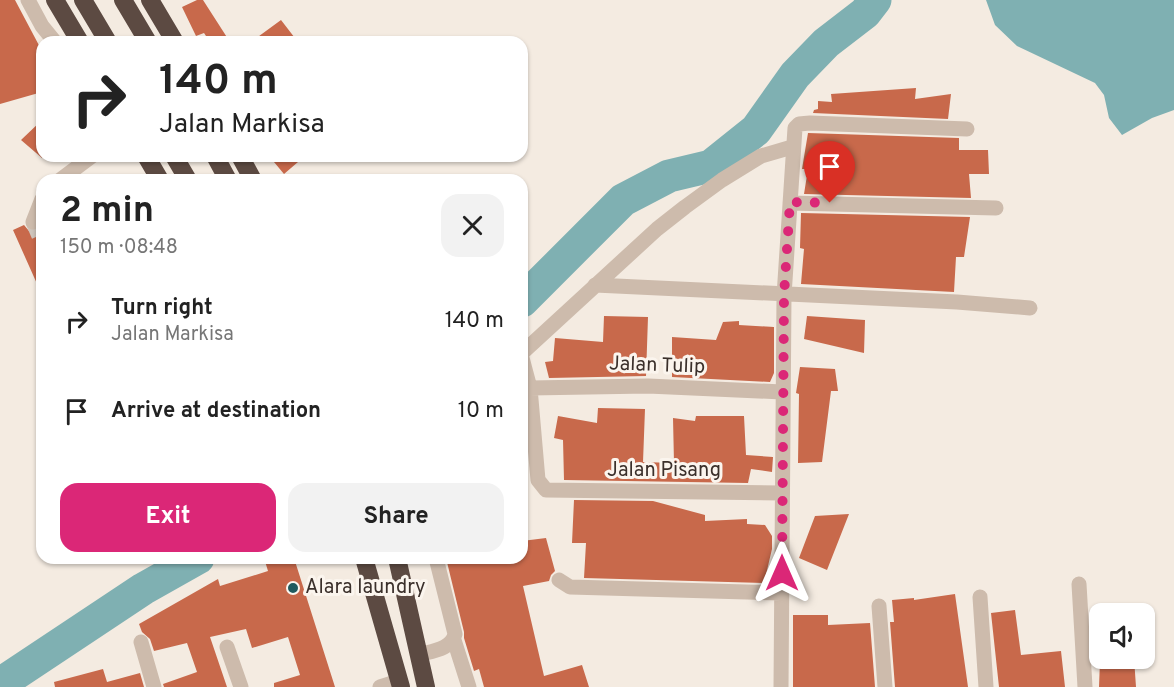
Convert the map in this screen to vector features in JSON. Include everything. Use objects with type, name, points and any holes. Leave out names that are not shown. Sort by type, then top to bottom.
[{"type":"highway","points":[[55,0],[76,36]]},
{"type":"highway","points":[[83,0],[104,36]]},
{"type":"highway","points":[[123,0],[144,36]]},
{"type":"highway","points":[[150,0],[171,36]]},
{"type":"highway","points":[[366,564],[400,684]]},
{"type":"highway","points":[[398,564],[426,687]]},
{"type":"street","points":[[28,0],[50,36]]},
{"type":"street","points":[[781,687],[784,296],[795,128],[803,123],[967,129]]},
{"type":"street","points":[[528,347],[657,229],[722,180],[762,156],[792,147]]},
{"type":"street","points":[[68,174],[84,162]]},
{"type":"street","points":[[790,202],[996,208]]},
{"type":"street","points":[[33,222],[36,214]]},
{"type":"street","points":[[595,285],[784,296],[957,302],[1030,308]]},
{"type":"street","points":[[528,380],[530,388]]},
{"type":"street","name":"Jalan Tulip","points":[[530,388],[648,386],[782,392]]},
{"type":"street","name":"Jalan Pisang","points":[[530,388],[538,480],[546,490],[781,493]]},
{"type":"street","points":[[438,564],[455,634],[454,640],[469,687]]},
{"type":"street","points":[[559,580],[570,587],[782,593]]},
{"type":"street","points":[[1079,584],[1085,687]]},
{"type":"street","points":[[980,597],[986,687]]},
{"type":"street","points":[[879,606],[885,687]]},
{"type":"street","points":[[418,655],[449,645],[454,640]]},
{"type":"street","points":[[141,642],[154,687]]},
{"type":"street","points":[[227,647],[241,687]]},
{"type":"street","points":[[380,687],[400,684]]},
{"type":"water","points":[[986,0],[1174,0],[1174,110],[1152,118],[1122,135],[1109,118],[1104,95],[1095,83],[1017,46],[995,25]]},
{"type":"building","points":[[0,0],[15,0],[36,40],[36,94],[0,104]]},
{"type":"building","points":[[197,0],[203,0],[226,36],[206,36],[204,33],[196,36],[182,7]]},
{"type":"building","points":[[281,20],[293,36],[259,36]]},
{"type":"building","points":[[916,88],[915,99],[951,94],[948,119],[813,113],[818,109],[818,101],[832,102],[831,94]]},
{"type":"building","points":[[36,126],[36,153],[21,140]]},
{"type":"building","points":[[808,133],[959,138],[959,150],[988,150],[989,174],[969,174],[971,198],[804,194],[808,169],[802,169]]},
{"type":"building","points":[[274,162],[298,162],[284,174]]},
{"type":"building","points":[[801,213],[970,217],[964,257],[956,257],[954,292],[801,284],[804,249],[800,248]]},
{"type":"building","points":[[24,225],[29,231],[36,230],[36,282],[13,230]]},
{"type":"building","points":[[604,316],[648,317],[646,376],[549,378],[545,362],[553,361],[555,338],[603,342]]},
{"type":"building","points":[[807,316],[865,320],[864,353],[804,339]]},
{"type":"building","points":[[739,321],[739,325],[774,327],[774,373],[770,382],[672,377],[672,337],[716,340],[723,322]]},
{"type":"building","points":[[800,367],[835,369],[838,391],[831,391],[822,462],[798,463],[799,394],[796,393]]},
{"type":"building","points":[[598,408],[645,409],[643,462],[674,463],[673,418],[695,421],[696,416],[744,416],[746,455],[773,457],[772,472],[751,469],[748,483],[564,480],[563,440],[554,438],[558,416],[597,423]]},
{"type":"building","points":[[574,500],[653,501],[705,515],[705,521],[747,519],[747,524],[765,525],[772,536],[772,549],[764,583],[584,578],[586,543],[572,543]]},
{"type":"building","points":[[849,514],[827,570],[799,558],[815,516]]},
{"type":"building","points":[[546,538],[555,571],[549,581],[523,586],[544,676],[582,665],[589,687],[484,687],[479,669],[474,671],[447,564],[528,564],[528,540]]},
{"type":"building","points":[[266,564],[296,564],[335,687],[274,687],[274,683],[300,675],[288,637],[252,648],[246,629],[210,637],[227,687],[164,687],[163,684],[197,672],[187,643],[154,651],[150,639],[142,632],[139,624],[218,579],[220,586],[268,571]]},
{"type":"building","points":[[955,594],[968,687],[895,687],[890,622],[894,622],[892,600],[914,598],[914,600]]},
{"type":"building","points":[[1015,610],[1021,655],[1061,651],[1065,687],[999,687],[991,613]]},
{"type":"building","points":[[793,615],[828,615],[828,625],[870,623],[875,687],[793,687]]},
{"type":"building","points":[[103,669],[107,682],[140,673],[144,687],[55,687],[54,682]]},
{"type":"building","points":[[1100,669],[1135,669],[1136,687],[1099,687]]},
{"type":"waterway","points":[[528,295],[623,200],[669,176],[711,166],[756,130],[795,75],[826,43],[865,13],[875,0]]},
{"type":"waterway","points":[[0,684],[143,589],[187,564]]},
{"type":"tunnel","points":[[33,222],[36,229]]},
{"type":"place","name":"Alara laundry","points":[[293,588]]},
{"type":"route","points":[[782,573],[784,296],[790,202],[830,203]]}]
